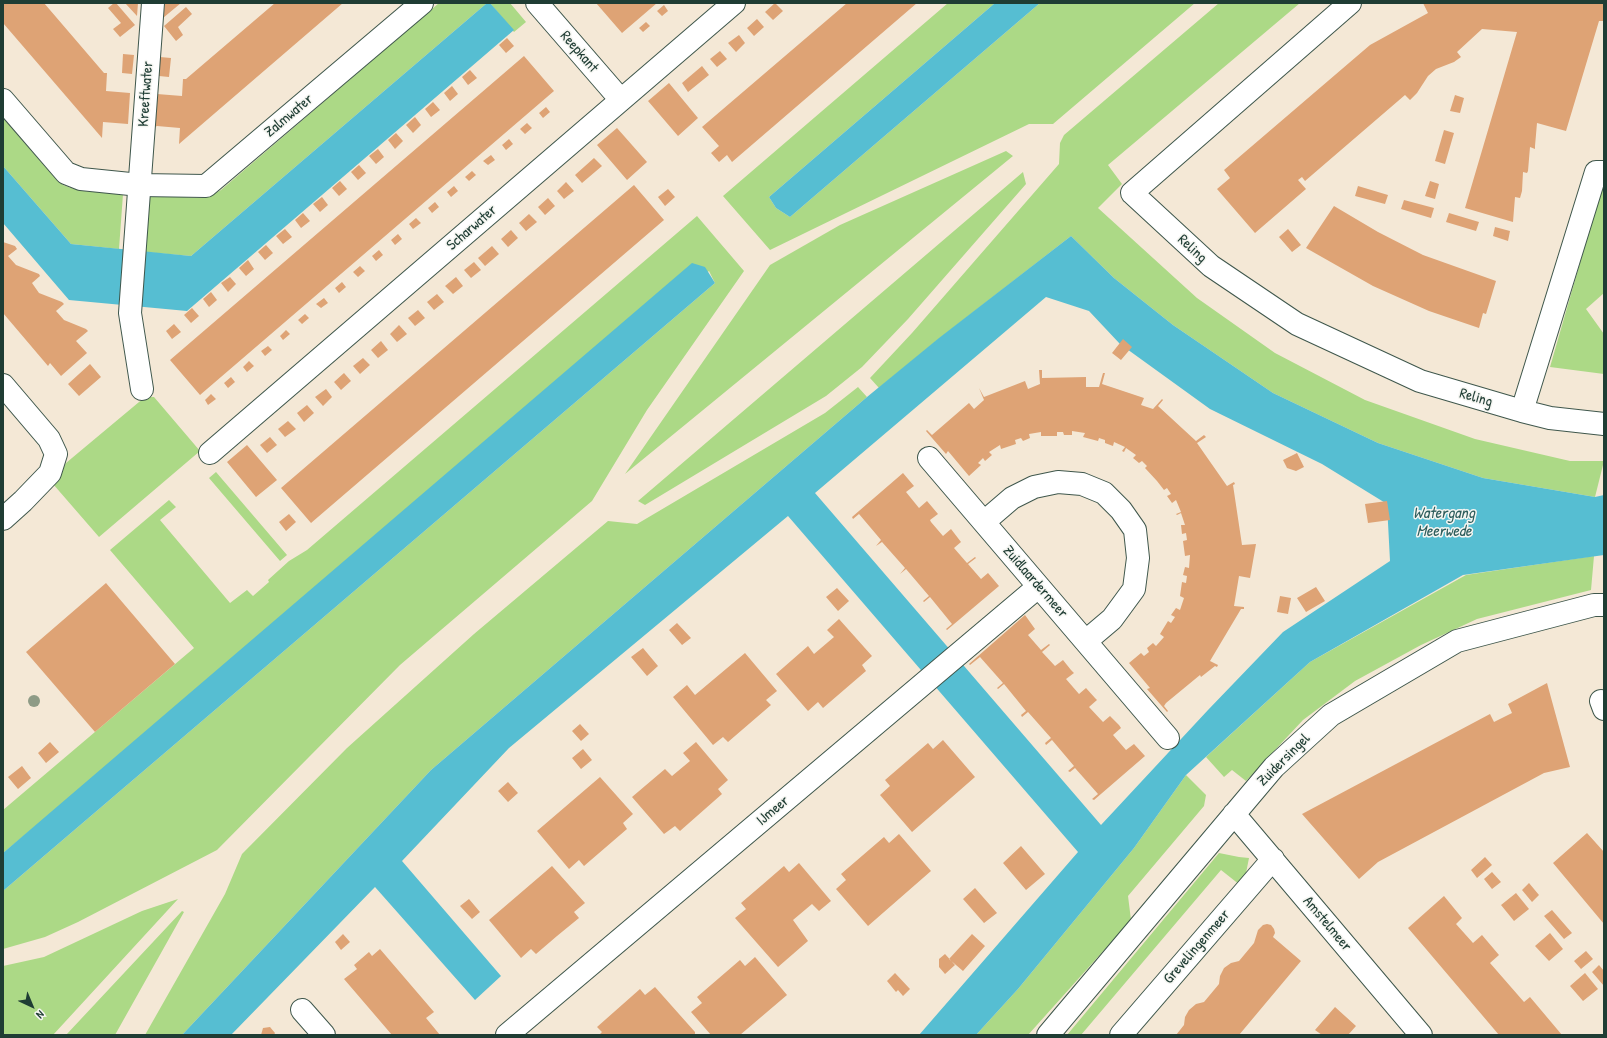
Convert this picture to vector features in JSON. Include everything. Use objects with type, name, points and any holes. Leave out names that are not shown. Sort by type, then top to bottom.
[{"type":"street","name":"Kreeftwater","points":[[140,185],[153,3]]},
{"type":"street","name":"Zalmwater","points":[[3,100],[66,173],[81,179],[140,185],[206,186],[422,3]]},
{"type":"street","name":"Reepkant","points":[[537,3],[621,100]]},
{"type":"street","name":"Scharwater","points":[[210,453],[734,3]]},
{"type":"street","name":"Reling","points":[[1350,3],[1132,193],[1211,266],[1297,324],[1420,381],[1550,418],[1604,424]]},
{"type":"street","points":[[1522,411],[1596,172],[1604,172]]},
{"type":"street","points":[[140,185],[130,313],[142,390]]},
{"type":"street","points":[[3,385],[49,439],[56,454],[50,473],[23,502],[3,519]]},
{"type":"street","name":"Zuidlaardermeer","points":[[929,458],[1168,738]]},
{"type":"street","points":[[984,522],[1012,498],[1034,487],[1058,482],[1082,484],[1104,493],[1121,510],[1136,530],[1138,558],[1134,589],[1112,619],[1086,641]]},
{"type":"street","name":"IJmeer","points":[[507,1035],[1038,587]]},
{"type":"street","name":"Zuidersingel","points":[[1048,1035],[1274,767],[1330,715],[1457,641],[1594,606],[1604,605]]},
{"type":"street","name":"Amstelmeer","points":[[1234,814],[1421,1035]]},
{"type":"street","name":"Grevelingenmeer","points":[[1121,1035],[1273,859]]},
{"type":"street","points":[[302,1010],[324,1035]]},
{"type":"green space","points":[[439,3],[487,3],[191,256],[145,252],[149,195],[201,198],[210,196],[221,190]]},
{"type":"green space","points":[[490,3],[510,3],[526,22],[514,32]]},
{"type":"green space","points":[[948,3],[995,3],[769,197],[776,208],[790,217],[1040,3],[1195,3],[1053,124],[1029,124],[770,250],[723,196]]},
{"type":"green space","points":[[1219,3],[1300,3],[1108,165],[1122,184],[1098,208],[1197,298],[1275,353],[1365,400],[1475,439],[1570,461],[1604,461],[1595,497],[1483,478],[1378,443],[1273,393],[1173,325],[1114,278],[1071,236],[940,338],[879,388],[870,378],[912,333],[1059,164],[1060,143],[1064,135]]},
{"type":"green space","points":[[3,118],[55,178],[63,185],[84,191],[123,194],[119,249],[71,244],[3,166]]},
{"type":"green space","points":[[1006,151],[1013,156],[625,474],[770,265],[840,225]]},
{"type":"green space","points":[[1023,172],[1026,184],[908,319],[862,367],[826,396],[645,505],[638,501]]},
{"type":"green space","points":[[1603,183],[1604,293],[1586,309],[1604,334],[1604,374],[1550,367]]},
{"type":"green space","points":[[697,216],[744,271],[647,410],[592,501],[400,665],[217,850],[78,922],[45,937],[3,949],[3,891],[715,283],[709,271],[3,853],[3,810],[194,648],[110,550],[169,500],[176,507],[160,520],[230,603],[247,590],[253,596],[289,561],[307,550]]},
{"type":"green space","points":[[858,387],[867,397],[431,770],[182,1035],[145,1035],[225,894],[242,854],[347,748],[474,634],[608,521],[637,524],[825,413]]},
{"type":"green space","points":[[145,397],[154,397],[200,451],[99,537],[53,484],[66,463]]},
{"type":"green space","points":[[216,472],[287,555],[280,561],[209,478]]},
{"type":"green space","points":[[1594,556],[1591,590],[1477,619],[1421,645],[1355,681],[1303,720],[1246,781],[1232,770],[1224,777],[1206,757],[1310,662],[1466,575]]},
{"type":"green space","points":[[1186,775],[1206,795],[1204,806],[1128,896],[1131,920],[1028,1035],[976,1035],[1018,989],[1134,848]]},
{"type":"green space","points":[[1219,853],[1249,858],[1246,873],[1240,885],[1221,870],[1081,1035],[1067,1035]]},
{"type":"green space","points":[[178,899],[53,1035],[3,1035],[3,966],[44,957],[142,911]]},
{"type":"green space","points":[[182,911],[184,912],[115,1035],[66,1035]]},
{"type":"water","points":[[487,3],[490,3],[514,30],[187,311],[69,300],[3,223],[3,166],[71,244],[191,256]]},
{"type":"water","points":[[995,3],[1040,3],[790,217],[776,208],[769,197]]},
{"type":"water","name":"Watergang Meerwede","points":[[1071,236],[1114,278],[1173,325],[1273,393],[1378,443],[1483,478],[1595,497],[1604,495],[1604,555],[1463,575],[1310,662],[1186,775],[1134,848],[1018,989],[976,1035],[919,1035],[1078,852],[788,516],[509,748],[402,861],[501,976],[475,1000],[375,887],[231,1035],[182,1035],[431,770],[867,397],[939,338]],"holes":[[[1046,297],[1089,311],[1120,344],[1210,409],[1322,464],[1387,504],[1390,561],[1283,632],[1101,825],[815,493]]]},
{"type":"water","points":[[692,263],[705,267],[715,283],[3,891],[3,853]]},
{"type":"building","points":[[3,3],[44,3],[104,73],[107,73],[106,91],[130,93],[128,124],[103,122],[102,138],[3,23]]},
{"type":"building","points":[[116,3],[135,25],[120,37],[113,29],[121,23],[108,8]]},
{"type":"building","points":[[125,3],[138,3],[137,16]]},
{"type":"building","points":[[165,3],[181,3],[163,18]]},
{"type":"building","points":[[275,3],[343,3],[179,144],[180,128],[155,127],[157,94],[182,96],[183,79],[186,79]]},
{"type":"building","points":[[596,3],[657,3],[622,33]]},
{"type":"building","points":[[775,3],[783,11],[773,20],[765,12]]},
{"type":"building","points":[[847,3],[917,3],[732,162],[727,155],[719,162],[711,153],[719,146],[702,127]]},
{"type":"building","points":[[1423,3],[1604,3],[1604,21],[1599,21],[1566,131],[1537,123],[1535,149],[1530,147],[1528,171],[1527,173],[1523,172],[1520,198],[1515,197],[1513,222],[1465,208],[1517,32],[1482,29],[1457,52],[1461,57],[1454,62],[1436,69],[1428,76],[1417,93],[1410,100],[1405,95],[1305,181],[1302,177],[1298,180],[1306,189],[1255,233],[1217,189],[1230,178],[1224,170],[1370,45],[1428,13]]},
{"type":"building","points":[[664,5],[668,11],[662,16],[657,11]]},
{"type":"building","points":[[186,7],[192,14],[178,27],[183,35],[176,41],[164,26]]},
{"type":"building","points":[[757,19],[764,27],[754,36],[747,28]]},
{"type":"building","points":[[646,22],[650,26],[643,32],[639,28]]},
{"type":"building","points":[[739,35],[745,43],[736,52],[728,43]]},
{"type":"building","points":[[507,38],[514,46],[506,53],[499,45]]},
{"type":"building","points":[[720,51],[727,59],[717,67],[710,59]]},
{"type":"building","points":[[123,54],[134,55],[132,74],[122,73]]},
{"type":"building","points":[[524,56],[554,91],[200,395],[170,360]]},
{"type":"building","points":[[160,57],[171,58],[169,77],[159,76]]},
{"type":"building","points":[[702,66],[709,75],[688,92],[682,83]]},
{"type":"building","points":[[470,70],[477,78],[468,85],[462,77]]},
{"type":"building","points":[[669,83],[698,118],[678,136],[648,101]]},
{"type":"building","points":[[452,86],[458,94],[450,101],[444,93]]},
{"type":"building","points":[[1455,95],[1464,98],[1460,113],[1450,111]]},
{"type":"building","points":[[433,102],[440,110],[431,117],[425,109]]},
{"type":"building","points":[[546,107],[550,112],[543,118],[539,113]]},
{"type":"building","points":[[415,117],[421,125],[413,133],[406,125]]},
{"type":"building","points":[[527,123],[532,128],[525,134],[520,129]]},
{"type":"building","points":[[617,128],[647,162],[627,180],[597,145]]},
{"type":"building","points":[[1444,130],[1454,133],[1445,164],[1435,161]]},
{"type":"building","points":[[396,133],[403,141],[395,149],[388,140]]},
{"type":"building","points":[[509,139],[513,144],[506,150],[502,145]]},
{"type":"building","points":[[378,149],[384,157],[376,164],[369,156]]},
{"type":"building","points":[[491,155],[495,160],[488,165],[483,161]]},
{"type":"building","points":[[594,158],[602,166],[582,183],[575,175]]},
{"type":"building","points":[[359,165],[366,173],[358,180],[351,172]]},
{"type":"building","points":[[472,171],[476,175],[469,181],[465,177]]},
{"type":"building","points":[[340,181],[347,189],[339,196],[332,188]]},
{"type":"building","points":[[1430,181],[1439,184],[1435,199],[1425,196]]},
{"type":"building","points":[[566,182],[574,191],[564,199],[557,191]]},
{"type":"building","points":[[634,185],[664,220],[311,523],[281,488]]},
{"type":"building","points":[[454,186],[458,191],[451,197],[447,192]]},
{"type":"building","points":[[1358,186],[1388,195],[1385,204],[1355,196]]},
{"type":"building","points":[[668,189],[675,197],[665,206],[658,197]]},
{"type":"building","points":[[322,197],[328,205],[320,212],[313,204]]},
{"type":"building","points":[[548,198],[555,206],[545,215],[538,207]]},
{"type":"building","points":[[1404,200],[1434,208],[1431,218],[1401,209]]},
{"type":"building","points":[[435,202],[439,207],[432,213],[428,208]]},
{"type":"building","points":[[1334,206],[1378,232],[1423,255],[1496,281],[1486,314],[1483,313],[1479,328],[1429,311],[1373,286],[1306,248]]},
{"type":"building","points":[[303,213],[310,221],[301,228],[295,220]]},
{"type":"building","points":[[1449,213],[1479,222],[1476,231],[1446,222]]},
{"type":"building","points":[[529,214],[537,222],[526,231],[519,223]]},
{"type":"building","points":[[416,218],[421,223],[413,229],[409,224]]},
{"type":"building","points":[[1495,227],[1510,231],[1508,241],[1493,236]]},
{"type":"building","points":[[285,229],[292,237],[283,244],[276,236]]},
{"type":"building","points":[[1288,229],[1301,245],[1292,252],[1279,237]]},
{"type":"building","points":[[511,230],[518,238],[508,247],[501,239]]},
{"type":"building","points":[[398,234],[402,239],[395,245],[391,240]]},
{"type":"building","points":[[3,242],[15,246],[17,249],[8,256],[16,265],[39,274],[40,276],[32,283],[39,293],[64,304],[56,311],[64,320],[88,331],[76,341],[87,353],[61,376],[50,363],[48,366],[3,313]]},
{"type":"building","points":[[266,245],[273,253],[265,260],[258,252]]},
{"type":"building","points":[[492,246],[499,254],[485,266],[478,258]]},
{"type":"building","points":[[379,250],[383,255],[376,261],[372,256]]},
{"type":"building","points":[[248,260],[254,269],[246,276],[239,268]]},
{"type":"building","points":[[474,262],[481,270],[471,278],[464,270]]},
{"type":"building","points":[[360,266],[365,271],[358,277],[353,272]]},
{"type":"building","points":[[230,277],[236,284],[228,292],[221,283]]},
{"type":"building","points":[[456,277],[463,286],[453,294],[445,286]]},
{"type":"building","points":[[342,282],[346,287],[339,293],[335,288]]},
{"type":"building","points":[[211,292],[217,300],[209,307],[203,299]]},
{"type":"building","points":[[437,294],[444,302],[434,310],[427,302]]},
{"type":"building","points":[[324,298],[328,303],[321,308],[316,304]]},
{"type":"building","points":[[192,308],[199,316],[191,323],[184,315]]},
{"type":"building","points":[[418,310],[425,318],[415,326],[408,318]]},
{"type":"building","points":[[305,314],[309,318],[302,324],[298,320]]},
{"type":"building","points":[[174,324],[181,332],[172,339],[166,331]]},
{"type":"building","points":[[399,325],[407,334],[397,342],[390,334]]},
{"type":"building","points":[[286,330],[290,334],[283,340],[280,336]]},
{"type":"building","points":[[1123,339],[1132,347],[1121,360],[1112,353]]},
{"type":"building","points":[[381,341],[388,350],[378,358],[371,350]]},
{"type":"building","points":[[268,346],[272,350],[265,356],[261,351]]},
{"type":"building","points":[[363,358],[370,365],[360,374],[353,366]]},
{"type":"building","points":[[249,361],[254,366],[247,372],[243,367]]},
{"type":"building","points":[[90,364],[101,377],[79,396],[68,384]]},
{"type":"building","points":[[1039,370],[1042,370],[1042,378],[1086,377],[1086,387],[1099,387],[1103,373],[1105,373],[1102,384],[1144,398],[1141,405],[1153,409],[1162,399],[1163,400],[1158,406],[1196,441],[1204,435],[1206,437],[1197,443],[1227,486],[1234,482],[1235,484],[1233,485],[1242,545],[1256,544],[1250,578],[1239,576],[1234,606],[1244,607],[1244,609],[1241,609],[1210,661],[1218,665],[1217,667],[1215,666],[1201,677],[1200,675],[1166,703],[1164,706],[1168,711],[1167,712],[1147,689],[1150,688],[1129,663],[1141,653],[1144,656],[1149,652],[1147,648],[1153,643],[1156,646],[1164,637],[1160,634],[1168,621],[1171,623],[1175,617],[1171,615],[1176,608],[1180,610],[1184,598],[1180,596],[1182,582],[1186,583],[1187,576],[1183,575],[1185,567],[1189,568],[1190,555],[1185,556],[1183,541],[1187,540],[1186,533],[1182,534],[1181,525],[1185,525],[1181,513],[1176,514],[1181,512],[1176,500],[1172,503],[1167,496],[1171,494],[1167,488],[1164,490],[1145,468],[1147,466],[1142,461],[1139,463],[1133,458],[1136,455],[1126,448],[1124,452],[1122,451],[1125,447],[1114,442],[1113,446],[1105,443],[1105,440],[1099,438],[1098,441],[1083,437],[1085,433],[1072,431],[1072,435],[1064,435],[1063,432],[1057,432],[1057,436],[1041,436],[1041,432],[1029,434],[1030,438],[1023,441],[1021,438],[1015,440],[1016,444],[1001,449],[1000,445],[989,452],[992,455],[985,461],[983,458],[978,463],[981,465],[969,476],[948,451],[946,454],[926,431],[927,430],[932,435],[969,403],[974,409],[984,400],[979,388],[984,397],[1025,381],[1028,389],[1040,384]]},
{"type":"building","points":[[344,373],[351,381],[341,390],[334,382]]},
{"type":"building","points":[[231,377],[235,382],[228,388],[224,383]]},
{"type":"building","points":[[326,389],[332,397],[323,406],[315,397]]},
{"type":"building","points":[[211,394],[216,399],[208,405],[205,400]]},
{"type":"building","points":[[307,405],[314,413],[304,422],[297,413]]},
{"type":"building","points":[[288,421],[296,429],[285,437],[278,429]]},
{"type":"building","points":[[270,437],[277,445],[267,453],[260,445]]},
{"type":"building","points":[[247,445],[277,480],[256,497],[227,462]]},
{"type":"building","points":[[1297,453],[1304,467],[1296,471],[1287,468],[1283,460]]},
{"type":"building","points":[[903,473],[914,486],[906,492],[919,508],[927,501],[938,514],[930,520],[931,522],[943,536],[951,529],[961,542],[954,548],[967,563],[975,557],[976,558],[968,564],[981,579],[988,573],[999,586],[947,630],[946,629],[952,624],[930,597],[924,602],[923,601],[929,596],[906,569],[900,574],[905,568],[882,542],[876,546],[881,540],[859,514],[853,519],[852,517]]},
{"type":"building","points":[[1387,501],[1390,520],[1368,523],[1365,504]]},
{"type":"building","points":[[289,514],[296,522],[286,531],[279,522]]},
{"type":"building","points":[[106,583],[175,664],[95,732],[26,652]]},
{"type":"building","points":[[1316,587],[1325,601],[1306,612],[1297,598]]},
{"type":"building","points":[[837,588],[849,601],[838,611],[826,597]]},
{"type":"building","points":[[1280,596],[1291,598],[1288,614],[1277,612]]},
{"type":"building","points":[[1025,615],[1035,629],[1028,635],[1041,650],[1049,644],[1050,645],[1042,652],[1055,666],[1063,660],[1074,673],[1066,679],[1079,694],[1086,688],[1097,700],[1089,707],[1103,722],[1110,716],[1119,725],[1121,728],[1113,735],[1126,750],[1134,744],[1145,756],[1094,800],[1092,799],[1098,794],[1075,768],[1070,772],[1068,771],[1074,766],[1052,740],[1046,745],[1045,743],[1051,738],[1028,712],[1022,717],[1021,715],[1026,711],[1004,684],[998,689],[997,688],[1003,683],[980,657],[970,665],[969,664]]},
{"type":"building","points":[[839,619],[872,656],[862,665],[866,671],[823,708],[818,702],[808,711],[776,674],[808,646],[814,654],[834,637],[827,630]]},
{"type":"building","points":[[677,623],[691,638],[682,645],[669,630]]},
{"type":"building","points":[[643,648],[658,666],[647,676],[631,657]]},
{"type":"building","points":[[745,653],[777,691],[766,700],[771,705],[728,742],[723,737],[713,745],[673,697],[687,685],[695,695]]},
{"type":"building","points":[[1547,683],[1570,767],[1544,773],[1378,862],[1359,879],[1302,814],[1490,714],[1494,722],[1512,713],[1508,704]]},
{"type":"building","points":[[580,724],[589,734],[581,741],[572,731]]},
{"type":"building","points":[[943,740],[975,777],[912,832],[880,795],[890,786],[885,780],[928,743],[933,749]]},
{"type":"building","points":[[50,742],[59,752],[46,763],[38,753]]},
{"type":"building","points":[[696,742],[728,780],[718,789],[722,794],[680,831],[675,826],[664,834],[632,797],[665,769],[672,776],[690,761],[683,753]]},
{"type":"building","points":[[583,749],[592,760],[581,769],[572,758]]},
{"type":"building","points":[[22,766],[31,778],[18,789],[8,777]]},
{"type":"building","points":[[600,777],[633,814],[623,823],[627,829],[584,866],[579,860],[569,869],[537,831]]},
{"type":"building","points":[[508,782],[518,793],[508,802],[498,791]]},
{"type":"building","points":[[1587,833],[1604,852],[1604,924],[1553,863]]},
{"type":"building","points":[[899,834],[931,871],[868,926],[836,889],[846,880],[841,874],[884,837],[889,843]]},
{"type":"building","points":[[1021,846],[1045,874],[1026,890],[1003,863]]},
{"type":"building","points":[[1485,857],[1492,865],[1477,878],[1471,870]]},
{"type":"building","points":[[799,863],[831,901],[819,911],[812,904],[793,920],[808,941],[778,967],[735,918],[746,909],[741,903],[784,866],[789,872]]},
{"type":"building","points":[[552,866],[585,903],[574,912],[579,918],[536,954],[531,949],[521,958],[489,920]]},
{"type":"building","points":[[1492,872],[1501,882],[1492,889],[1484,879]]},
{"type":"building","points":[[1529,883],[1539,895],[1532,902],[1522,890]]},
{"type":"building","points":[[975,888],[997,913],[984,923],[963,899]]},
{"type":"building","points":[[1516,893],[1529,909],[1514,921],[1501,905]]},
{"type":"building","points":[[1444,896],[1462,918],[1456,924],[1473,943],[1482,935],[1499,955],[1490,963],[1524,1002],[1530,997],[1562,1035],[1499,1035],[1408,928]]},
{"type":"building","points":[[469,899],[480,912],[472,919],[460,906]]},
{"type":"building","points":[[1552,910],[1572,933],[1564,939],[1544,916]]},
{"type":"building","points":[[1263,925],[1271,925],[1274,929],[1275,933],[1273,937],[1301,961],[1239,1035],[1176,1035],[1184,1025],[1185,1017],[1189,1010],[1196,1004],[1204,1002],[1219,984],[1220,976],[1224,968],[1231,963],[1239,961],[1254,943],[1258,930]]},
{"type":"building","points":[[1550,933],[1563,949],[1549,961],[1535,946]]},
{"type":"building","points":[[343,934],[350,942],[341,950],[335,942]]},
{"type":"building","points":[[972,934],[985,946],[963,971],[949,959]]},
{"type":"building","points":[[380,949],[434,1012],[426,1018],[440,1035],[392,1035],[344,979],[357,969],[354,965],[369,952],[372,956]]},
{"type":"building","points":[[1586,951],[1593,959],[1581,969],[1574,961]]},
{"type":"building","points":[[945,954],[955,965],[945,974],[939,967],[939,959]]},
{"type":"building","points":[[755,957],[787,995],[740,1035],[711,1035],[691,1012],[702,1003],[697,997],[740,960],[745,966]]},
{"type":"building","points":[[1599,965],[1604,971],[1604,986],[1592,972]]},
{"type":"building","points":[[895,973],[910,989],[903,996],[898,990],[896,992],[887,981]]},
{"type":"building","points":[[1585,973],[1598,989],[1583,1001],[1570,986]]},
{"type":"building","points":[[655,987],[695,1032],[695,1035],[599,1035],[602,1032],[597,1027],[640,989],[645,995]]},
{"type":"building","points":[[1335,1007],[1356,1026],[1348,1035],[1322,1035],[1315,1030]]},
{"type":"building","points":[[270,1027],[275,1033],[274,1035],[261,1035],[263,1028]]}]
